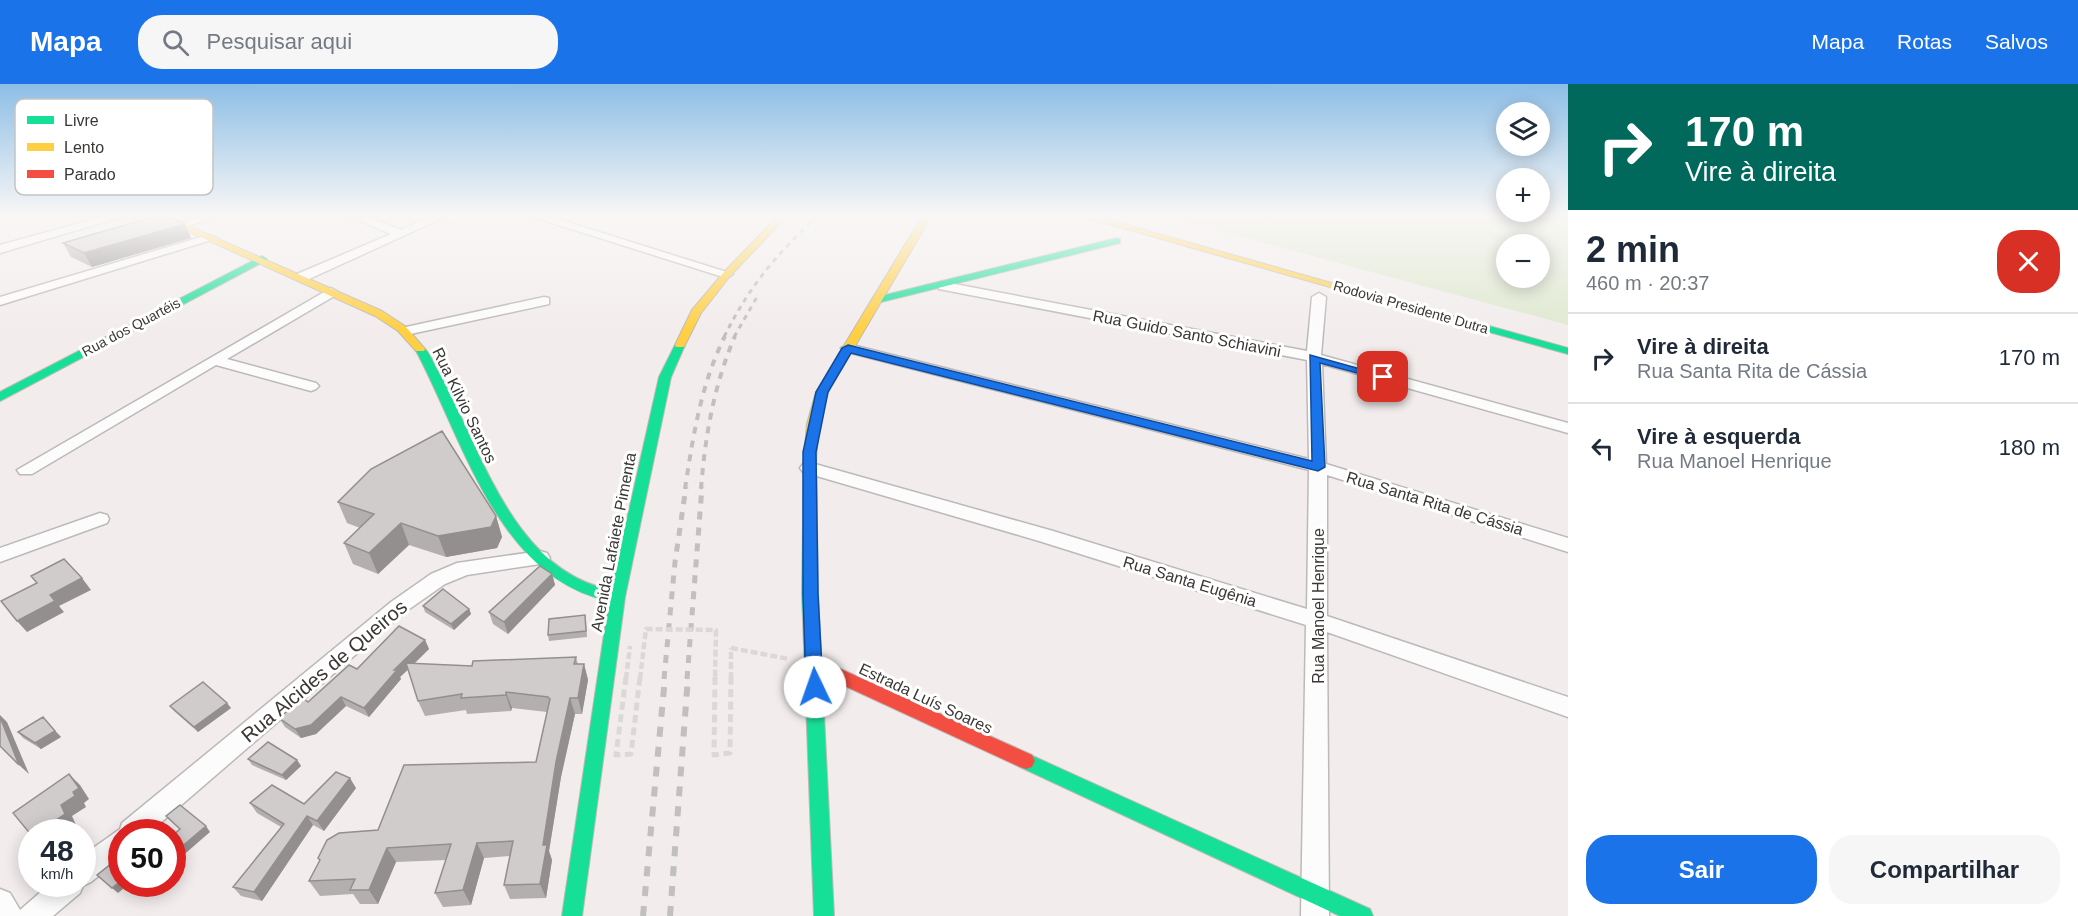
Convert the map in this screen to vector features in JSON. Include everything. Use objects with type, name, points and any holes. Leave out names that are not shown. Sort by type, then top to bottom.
[{"type":"main road","name":"Rua Kilvio Santos","points":[[250,254],[368,308],[406,331],[442,391],[471,457],[512,525],[540,558],[563,576],[590,592],[617,597]]},
{"type":"main road","name":"Avenida Lafaiete Pimenta","points":[[572,916],[617,597],[665,378],[696,312],[746,254]]},
{"type":"main road","points":[[824,916],[809,468],[813,424],[819,400],[848,348],[877,300],[909,270],[915,254]]},
{"type":"main road","points":[[877,300],[1077,254]]},
{"type":"main road","name":"Rodovia Presidente Dutra","points":[[1219,254],[1568,351]]},
{"type":"main road","name":"Rodovia Presidente Dutra","points":[[1257,254],[1568,338]]},
{"type":"main road","points":[[1267,254],[1512,323]]},
{"type":"main road","name":"Rua dos Quartéis","points":[[0,397],[262,259]]},
{"type":"main road","points":[[909,270],[944,286]]},
{"type":"main road","points":[[1311,295],[1446,317]]},
{"type":"main road","name":"Estrada Luís Soares","points":[[814,664],[1363,916]]},
{"type":"street","points":[[0,301],[159,254]]},
{"type":"street","points":[[302,277],[353,254]]},
{"type":"street","points":[[660,254],[727,274]]},
{"type":"street","name":"Rua Guido Santo Schiavini","points":[[944,286],[1314,357],[1568,428]]},
{"type":"street","points":[[26,470],[331,292]]},
{"type":"street","name":"Rua Manoel Henrique","points":[[1311,295],[1318,467],[1315,916]]},
{"type":"street","points":[[406,331],[544,301]]},
{"type":"street","name":"Rua Santa Rita de Cássia","points":[[848,348],[1318,467],[1568,545]]},
{"type":"street","points":[[214,360],[311,386]]},
{"type":"street","name":"Rua Santa Eugênia","points":[[809,468],[1046,536],[1318,621],[1568,707]]},
{"type":"street","points":[[0,555],[100,519]]},
{"type":"street","name":"Rua Alcides de Queiros","points":[[146,819],[398,607],[438,579],[464,568],[540,558]]},
{"type":"street","points":[[96,861],[108,852]]},
{"type":"street","points":[[32,916],[55,897]]},
{"type":"street","points":[[0,903],[9,916]]},
{"type":"path","points":[[630,646],[616,755],[631,754],[646,629],[716,630],[714,755],[730,753],[731,648],[814,664]]},
{"type":"green space","points":[[1305,254],[1496,254],[1496,288],[1550,288],[1550,254],[1568,254],[1568,325]]},
{"type":"building","points":[[442,431],[496,516],[491,527],[438,536],[401,523],[369,553],[344,543],[374,514],[338,502],[371,469]]},
{"type":"building","points":[[64,559],[82,578],[50,595],[55,601],[17,621],[1,601],[37,583],[31,576]]},
{"type":"building","points":[[540,566],[552,574],[504,622],[489,612]]},
{"type":"building","points":[[443,589],[469,609],[451,624],[423,606]]},
{"type":"building","points":[[585,615],[586,631],[548,635],[549,619]]},
{"type":"building","points":[[399,626],[425,640],[394,670],[397,670],[364,708],[341,697],[311,725],[295,729],[279,718],[303,698],[308,702],[349,665],[357,669]]},
{"type":"building","points":[[576,657],[574,664],[584,664],[578,698],[570,698],[556,762],[543,845],[547,845],[540,884],[504,885],[513,841],[477,843],[463,890],[435,893],[451,844],[387,848],[369,890],[350,890],[355,879],[309,881],[327,840],[339,833],[378,830],[404,765],[536,762],[550,699],[548,697],[506,692],[506,695],[461,698],[462,694],[418,701],[406,663],[472,666],[473,661]]},
{"type":"building","points":[[203,682],[227,703],[194,727],[170,706]]},
{"type":"building","points":[[0,717],[19,765],[0,746]]},
{"type":"building","points":[[43,717],[55,731],[35,743],[18,732]]},
{"type":"building","points":[[268,742],[297,760],[282,775],[248,759]]},
{"type":"building","points":[[336,772],[350,778],[317,821],[307,816],[254,892],[233,887],[284,824],[250,803],[272,785],[304,804]]},
{"type":"building","points":[[69,774],[79,788],[73,792],[75,796],[61,805],[65,814],[58,819],[18,819],[13,813]]},
{"type":"building","points":[[180,805],[206,826],[186,843],[186,819],[169,819],[166,816]]},
{"type":"building","points":[[108,866],[108,885],[97,875]]},
{"type":"railway","points":[[724,337],[754,286],[781,254]]},
{"type":"railway","points":[[734,337],[757,297]]},
{"type":"railway","points":[[685,489],[704,392],[725,336]]},
{"type":"railway","points":[[701,489],[712,411],[721,373],[735,336]]},
{"type":"railway","points":[[664,679],[675,562],[686,487]]},
{"type":"railway","points":[[687,679],[702,487]]},
{"type":"railway","points":[[643,916],[665,677]]},
{"type":"railway","points":[[670,916],[688,677]]},
{"type":"traffic: fast","points":[[877,300],[1065,254]]},
{"type":"traffic: fast","points":[[0,397],[262,259]]},
{"type":"traffic: fast","points":[[1446,317],[1568,351]]},
{"type":"traffic: fast","points":[[572,916],[617,597],[665,377],[680,345]]},
{"type":"traffic: fast","points":[[420,349],[504,516],[527,545],[553,570],[586,589],[617,597]]},
{"type":"traffic: fast","points":[[810,458],[810,594],[824,916]]},
{"type":"traffic: fast","points":[[1026,761],[1363,916]]},
{"type":"traffic: slow","points":[[247,254],[378,314],[401,329],[420,349]]},
{"type":"traffic: slow","points":[[680,345],[696,312],[746,254]]},
{"type":"traffic: slow","points":[[810,458],[813,424],[822,392],[905,254]]},
{"type":"traffic: slow","points":[[1220,254],[1446,317]]},
{"type":"traffic: jam","points":[[814,664],[1026,761]]},
{"type":"route","points":[[815,687],[810,594],[809,452],[813,424],[822,392],[848,348],[1318,467],[1314,357],[1383,377]]}]
